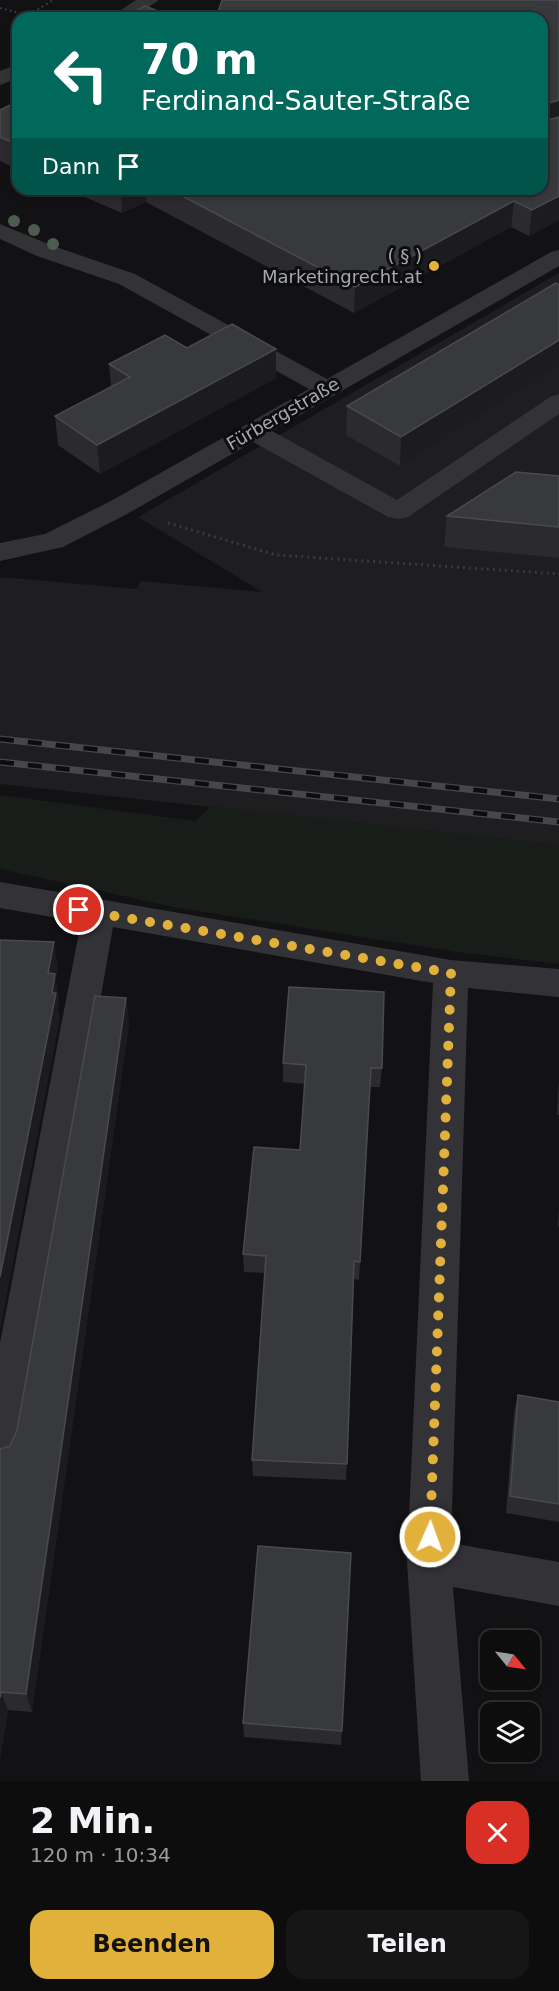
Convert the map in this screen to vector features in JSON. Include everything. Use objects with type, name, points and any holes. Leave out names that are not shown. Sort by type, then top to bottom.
[{"type":"street","points":[[129,12],[150,0]]},
{"type":"street","points":[[0,231],[45,251],[128,279],[327,389]]},
{"type":"street","name":"Fürbergstraße","points":[[0,552],[53,541],[118,508],[559,257]]},
{"type":"street","points":[[253,431],[398,511],[471,465],[559,402]]},
{"type":"street","points":[[0,895],[99,914],[451,973],[559,983]]},
{"type":"street","points":[[0,1452],[99,914]]},
{"type":"street","points":[[445,1781],[429,1561],[451,973]]},
{"type":"street","points":[[429,1561],[559,1584]]},
{"type":"path","points":[[35,12],[53,0]]},
{"type":"path","points":[[0,8],[14,12]]},
{"type":"path","points":[[118,508],[276,555],[559,574]]},
{"type":"shaded area","points":[[559,273],[559,845],[0,784],[0,577],[137,589],[140,581],[262,592],[138,517]]},
{"type":"shaded area","points":[[0,795],[195,821],[211,806],[559,845],[559,964],[457,952],[173,907],[0,869]]},
{"type":"building","points":[[222,0],[559,0],[559,100],[548,103],[548,12],[218,12]]},
{"type":"building","points":[[145,6],[160,12],[134,12]]},
{"type":"building","points":[[12,104],[12,142],[0,137],[0,110]]},
{"type":"building","points":[[559,117],[559,196],[532,210],[514,201],[355,287],[180,195],[548,195],[548,120]]},
{"type":"building","points":[[556,283],[559,285],[559,340],[401,437],[347,406]]},
{"type":"building","points":[[232,324],[276,349],[97,445],[55,416],[130,377],[109,364],[165,335],[187,348]]},
{"type":"building","points":[[516,472],[559,476],[559,527],[447,516]]},
{"type":"building","points":[[0,940],[54,942],[48,973],[55,974],[52,993],[56,993],[0,1277]]},
{"type":"building","points":[[289,987],[384,992],[382,1068],[371,1068],[360,1262],[354,1261],[347,1464],[252,1460],[266,1256],[243,1254],[254,1147],[300,1150],[306,1065],[283,1063]]},
{"type":"building","points":[[95,996],[126,998],[26,1694],[1,1692],[0,1698],[0,1449],[10,1446],[17,1430]]},
{"type":"building","points":[[518,1395],[559,1402],[559,1504],[510,1496]]},
{"type":"building","points":[[258,1546],[351,1553],[342,1731],[243,1723]]},
{"type":"railway","points":[[0,739],[559,799]]},
{"type":"railway","points":[[0,762],[559,822]]},
{"type":"place","name":"( § ) Marketingrecht.at","points":[[434,266]]},
{"type":"route","points":[[79,910],[451,973],[430,1537]]}]
